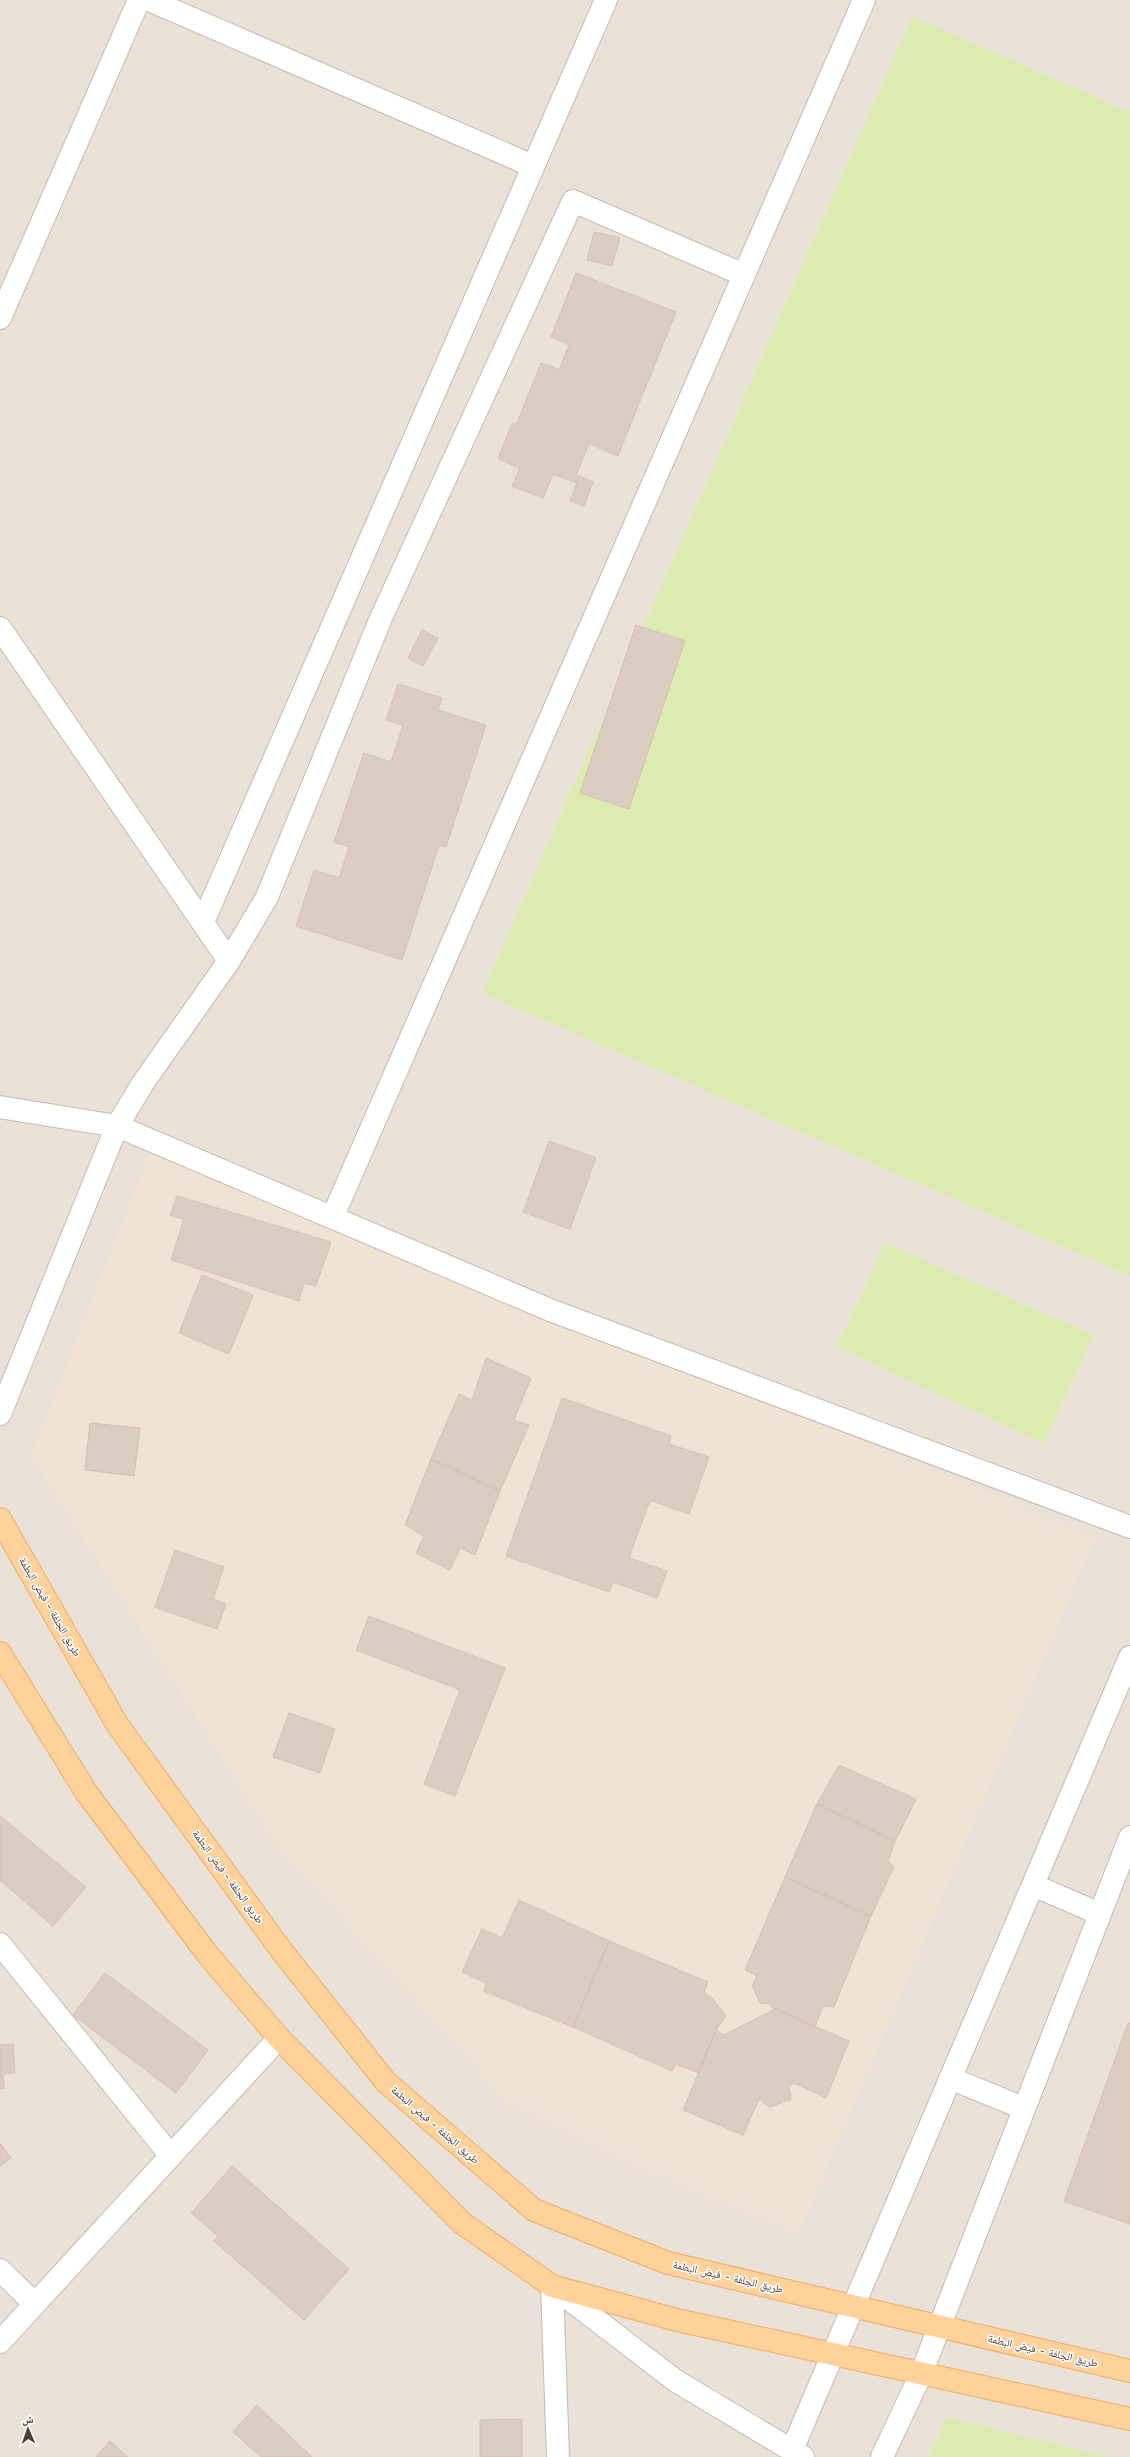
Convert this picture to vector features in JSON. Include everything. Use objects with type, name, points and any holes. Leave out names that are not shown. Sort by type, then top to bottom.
[{"type":"main road","name":"طريق الجلفة - فيض البطمة","points":[[0,1519],[117,1724],[281,1950],[386,2082],[534,2210],[668,2263],[938,2328],[1130,2371]]},
{"type":"main road","points":[[0,1653],[86,1792],[208,1955],[279,2038],[462,2223],[552,2286],[677,2320],[1130,2419]]},
{"type":"street","points":[[0,318],[139,0]]},
{"type":"street","points":[[149,0],[533,166]]},
{"type":"street","points":[[203,922],[606,0]]},
{"type":"street","points":[[333,1216],[744,275],[859,2]]},
{"type":"street","points":[[0,1414],[117,1126],[143,1083],[229,961],[267,897],[381,618],[573,201],[744,275]]},
{"type":"street","points":[[0,628],[229,961]]},
{"type":"street","points":[[0,1107],[117,1126],[333,1216],[550,1310],[1130,1527]]},
{"type":"street","points":[[552,2286],[676,2381],[798,2454],[834,2354],[1130,1657]]},
{"type":"street","points":[[882,2457],[921,2374],[1023,2108],[1130,1837]]},
{"type":"street","points":[[1033,1885],[1100,1914]]},
{"type":"street","points":[[0,1944],[171,2156]]},
{"type":"street","points":[[0,2342],[279,2038]]},
{"type":"street","points":[[950,2078],[1023,2108]]},
{"type":"street","points":[[0,2270],[35,2304]]},
{"type":"street","points":[[552,2286],[558,2457]]},
{"type":"shaded area","points":[[0,0],[1130,0],[1130,2457],[0,2457]]},
{"type":"shaded area","points":[[154,1141],[1095,1538],[799,2234],[632,2164],[507,2102],[276,1843],[31,1456]]},
{"type":"green space","points":[[912,16],[1130,112],[1130,1276],[482,993]]},
{"type":"green space","points":[[885,1243],[1094,1335],[1044,1444],[837,1347]]},
{"type":"green space","points":[[947,2417],[1108,2457],[928,2457]]},
{"type":"building","points":[[594,232],[620,238],[612,266],[587,260]]},
{"type":"building","points":[[576,273],[676,312],[618,456],[589,444],[576,475],[593,482],[584,506],[570,501],[577,483],[553,474],[543,498],[512,486],[520,468],[498,459],[512,423],[516,425],[541,363],[559,370],[569,345],[551,337]]},
{"type":"building","points":[[636,625],[685,641],[629,809],[580,793]]},
{"type":"building","points":[[422,630],[438,638],[423,666],[408,658]]},
{"type":"building","points":[[398,684],[442,698],[438,710],[486,725],[446,847],[439,845],[402,960],[296,926],[314,870],[339,878],[349,847],[334,842],[364,753],[391,762],[403,725],[386,720]]},
{"type":"building","points":[[549,1141],[596,1158],[570,1229],[523,1212]]},
{"type":"building","points":[[177,1196],[331,1242],[316,1286],[304,1283],[299,1301],[171,1260],[184,1219],[170,1215]]},
{"type":"building","points":[[202,1275],[253,1295],[229,1354],[179,1333]]},
{"type":"building","points":[[486,1358],[531,1378],[514,1420],[529,1425],[500,1491],[431,1459],[459,1394],[472,1400]]},
{"type":"building","points":[[562,1398],[671,1436],[669,1444],[709,1457],[689,1514],[650,1500],[629,1558],[667,1571],[657,1598],[613,1582],[609,1592],[506,1556]]},
{"type":"building","points":[[90,1423],[140,1428],[134,1476],[85,1470]]},
{"type":"building","points":[[431,1459],[500,1491],[475,1555],[460,1548],[450,1570],[416,1553],[424,1536],[405,1525]]},
{"type":"building","points":[[175,1550],[224,1567],[213,1599],[226,1604],[217,1629],[155,1607]]},
{"type":"building","points":[[369,1616],[505,1668],[455,1796],[424,1784],[460,1690],[356,1650]]},
{"type":"building","points":[[289,1713],[335,1729],[320,1773],[273,1757]]},
{"type":"building","points":[[839,1765],[916,1799],[895,1841],[817,1804]]},
{"type":"building","points":[[817,1804],[895,1841],[888,1862],[894,1867],[871,1916],[785,1877]]},
{"type":"building","points":[[0,1816],[86,1887],[53,1926],[0,1880]]},
{"type":"building","points":[[785,1877],[871,1916],[834,2007],[823,2006],[815,2027],[775,2009],[767,2003],[761,2004],[752,1986],[757,1976],[745,1970]]},
{"type":"building","points":[[519,1900],[609,1941],[573,2027],[484,1991],[486,1983],[462,1972],[482,1929],[502,1938]]},
{"type":"building","points":[[609,1941],[708,1982],[704,1993],[711,1997],[726,2016],[716,2030],[699,2073],[675,2064],[672,2071],[573,2027]]},
{"type":"building","points":[[105,1973],[208,2050],[176,2093],[73,2015]]},
{"type":"building","points":[[775,2009],[849,2041],[826,2098],[794,2083],[789,2087],[791,2099],[770,2107],[759,2099],[743,2135],[683,2110],[716,2030],[724,2035]]},
{"type":"building","points":[[1128,2023],[1130,2023],[1130,2224],[1064,2201]]},
{"type":"building","points":[[13,2044],[15,2073],[3,2074],[4,2088],[0,2089],[0,2045]]},
{"type":"building","points":[[0,2143],[11,2158],[0,2166]]},
{"type":"building","points":[[232,2166],[349,2269],[304,2320],[214,2241],[218,2236],[191,2213]]},
{"type":"building","points":[[257,2405],[312,2457],[261,2457],[233,2432]]},
{"type":"building","points":[[522,2419],[522,2457],[480,2457],[480,2420]]},
{"type":"building","points":[[110,2441],[128,2457],[96,2457]]}]
